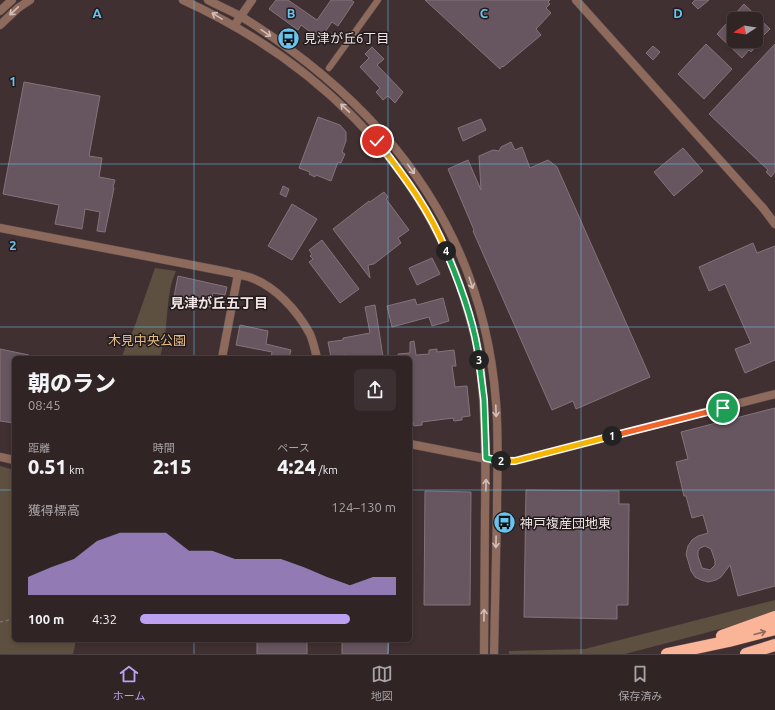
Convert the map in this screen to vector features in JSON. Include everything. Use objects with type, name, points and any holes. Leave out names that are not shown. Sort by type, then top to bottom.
[{"type":"highway","points":[[671,653],[775,617]]},
{"type":"highway","points":[[671,653],[730,641],[775,629]]},
{"type":"highway","points":[[746,654],[775,645]]},
{"type":"street","points":[[0,11],[12,0]]},
{"type":"street","points":[[0,25],[18,8],[30,0]]},
{"type":"street","points":[[183,0],[212,13],[277,53],[316,82],[347,110],[377,141],[404,176],[423,205],[444,246],[459,281],[470,316],[479,354],[484,400],[486,458],[484,654]]},
{"type":"street","points":[[208,0],[241,16],[282,44],[322,74],[355,104],[385,135],[412,170],[432,200],[455,242],[470,279],[480,314],[490,354],[496,402],[497,461],[494,654]]},
{"type":"street","points":[[234,26],[252,0]]},
{"type":"street","points":[[329,68],[378,0]]},
{"type":"street","points":[[576,0],[763,208],[775,224]]},
{"type":"street","points":[[0,228],[238,274],[250,278],[270,287],[287,303],[300,319],[310,335],[316,356]]},
{"type":"street","points":[[222,356],[238,274]]},
{"type":"street","points":[[412,444],[497,461],[515,461],[775,394]]},
{"type":"street","points":[[0,457],[12,460]]},
{"type":"path","points":[[0,622],[12,619]]},
{"type":"green space","name":"木見中央公園","points":[[155,268],[176,271],[170,291],[166,331],[160,356],[122,356],[134,328]]},
{"type":"green space","points":[[0,466],[12,469],[12,642],[76,642],[73,654],[0,654]]},
{"type":"green space","points":[[775,600],[775,612],[728,627],[625,654],[509,654],[509,651],[585,649]]},
{"type":"building","points":[[276,0],[288,0],[317,20],[331,0],[351,0],[354,2],[338,26],[332,22],[320,39],[301,25],[298,30],[269,9]]},
{"type":"building","points":[[425,0],[550,0],[548,2],[550,4],[546,8],[551,13],[536,29],[541,35],[500,69]]},
{"type":"building","points":[[695,0],[709,0],[698,9],[692,3]]},
{"type":"building","points":[[744,4],[752,12],[737,12]]},
{"type":"building","points":[[763,22],[770,29],[763,36]]},
{"type":"building","points":[[727,23],[727,44],[717,34]]},
{"type":"building","points":[[706,44],[732,69],[704,99],[678,74]]},
{"type":"building","points":[[775,44],[775,172],[771,177],[766,172],[768,170],[709,114]]},
{"type":"building","points":[[653,46],[660,52],[653,60],[646,53]]},
{"type":"building","points":[[372,47],[384,59],[377,65],[403,92],[395,103],[388,96],[383,100],[376,92],[380,88],[360,67],[369,58],[365,54]]},
{"type":"building","points":[[732,48],[754,48],[751,52],[749,50],[742,58]]},
{"type":"building","points":[[24,82],[100,96],[89,156],[102,158],[99,177],[115,180],[105,232],[97,231],[100,212],[85,209],[82,229],[55,224],[59,205],[3,194]]},
{"type":"building","points":[[318,117],[340,125],[346,132],[346,141],[342,152],[345,154],[341,163],[338,162],[331,181],[316,175],[315,177],[309,174],[310,172],[299,168]]},
{"type":"building","points":[[481,119],[486,130],[463,141],[458,128]]},
{"type":"building","points":[[511,142],[515,150],[522,147],[530,168],[548,160],[557,167],[650,377],[576,409],[573,401],[552,410],[473,231],[474,230],[448,169],[468,160],[481,190],[479,156],[493,150],[499,151],[501,147]]},
{"type":"building","points":[[683,148],[703,171],[674,196],[654,172]]},
{"type":"building","points":[[283,186],[289,189],[286,197],[280,194]]},
{"type":"building","points":[[384,192],[388,197],[386,199],[409,230],[398,238],[401,243],[374,264],[368,265],[370,278],[333,229],[369,201],[370,202]]},
{"type":"building","points":[[292,204],[317,219],[292,260],[268,246]]},
{"type":"building","points":[[322,240],[359,289],[340,303],[309,262],[313,259],[310,256],[312,254],[309,250]]},
{"type":"building","points":[[753,243],[757,253],[775,246],[775,360],[745,373],[735,349],[751,343],[725,284],[709,291],[699,267]]},
{"type":"building","points":[[432,258],[440,274],[417,285],[409,268]]},
{"type":"building","points":[[178,276],[227,287],[225,295],[213,293],[210,307],[192,303],[192,305],[173,302]]},
{"type":"building","points":[[443,298],[449,321],[432,326],[429,317],[392,327],[387,306],[415,299],[417,305]]},
{"type":"building","points":[[375,305],[383,356],[331,356],[328,342],[370,333],[365,307]]},
{"type":"building","points":[[240,325],[268,331],[266,344],[291,350],[290,356],[271,356],[272,352],[236,345]]},
{"type":"building","points":[[414,341],[416,355],[429,354],[429,350],[437,349],[437,352],[454,350],[456,366],[452,366],[455,387],[467,386],[470,416],[462,417],[462,420],[454,421],[453,418],[422,422],[422,425],[414,426],[412,422],[412,356],[398,356],[398,354],[410,353],[410,342]]},
{"type":"building","points":[[0,349],[29,355],[12,356],[12,423],[0,421]]},
{"type":"building","points":[[775,408],[775,586],[738,596],[730,565],[721,577],[708,582],[695,577],[691,571],[686,554],[688,546],[692,540],[698,536],[708,533],[703,515],[692,518],[686,496],[684,496],[676,462],[688,459],[681,432]],"holes":[[[705,546],[711,549],[715,565],[710,570],[702,568],[698,551],[700,548]]]},
{"type":"building","points":[[526,490],[619,491],[619,504],[629,504],[628,605],[617,605],[617,619],[524,617]]},
{"type":"building","points":[[425,491],[471,492],[470,605],[424,605]]},
{"type":"building","points":[[257,642],[307,642],[307,654],[257,654]]},
{"type":"building","points":[[342,642],[389,642],[388,654],[342,654]]},
{"type":"place","name":"見津が丘6丁目","points":[[288,38]]},
{"type":"place","name":"神戸複産団地東","points":[[504,523]]},
{"type":"district","name":"見津が丘五丁目","points":[[219,303]]},
{"type":"route","points":[[377,141],[404,176],[423,205],[444,246],[459,281],[470,316],[479,354],[484,400],[486,458],[497,461],[515,461],[723,408]]}]
